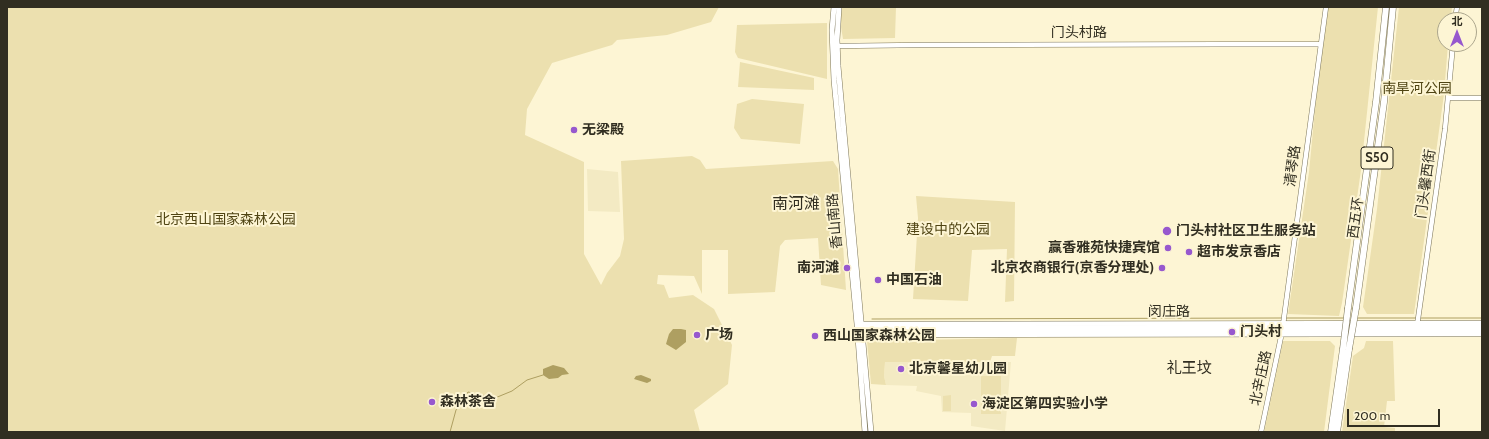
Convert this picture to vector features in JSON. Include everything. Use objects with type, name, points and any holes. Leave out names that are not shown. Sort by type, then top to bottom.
[{"type":"highway","name":"西五环","points":[[1331,432],[1376,102],[1386,7]]},
{"type":"highway","name":"西五环","points":[[1338,432],[1384,102],[1393,7]]},
{"type":"main road","name":"香山南路","points":[[834,7],[832,30],[834,80],[871,432]]},
{"type":"main road","name":"香山南路","points":[[838,7],[837,46],[860,330],[865,432]]},
{"type":"main road","name":"闵庄路","points":[[1282,329],[1417,325],[1482,327]]},
{"type":"main road","name":"闵庄路","points":[[860,330],[1282,329],[1482,331]]},
{"type":"street","name":"清琴路","points":[[1282,329],[1326,7]]},
{"type":"street","name":"门头村路","points":[[837,46],[927,44],[1321,44]]},
{"type":"street","name":"门头馨西街","points":[[1417,325],[1445,129],[1452,52]]},
{"type":"street","points":[[1448,98],[1482,98]]},
{"type":"street","name":"闵庄路","points":[[1417,325],[1482,323]]},
{"type":"street","name":"闵庄路","points":[[1282,329],[1482,334]]},
{"type":"street","name":"北辛庄路","points":[[1261,432],[1282,329]]},
{"type":"shaded area","points":[[587,169],[618,172],[620,212],[588,211]]},
{"type":"shaded area","points":[[673,329],[686,330],[686,342],[676,350],[666,344],[669,334]]},
{"type":"shaded area","name":"海淀区第四实验小学","points":[[885,362],[1011,362],[1005,431],[971,426],[971,413],[942,412],[941,396],[916,391],[917,386],[886,385],[884,376]]},
{"type":"shaded area","points":[[553,365],[564,368],[569,374],[562,375],[558,378],[549,379],[543,375],[543,369]]},
{"type":"shaded area","points":[[641,375],[651,379],[651,381],[647,383],[634,379],[636,376]]},
{"type":"green space","name":"北京西山国家森林公园","points":[[7,7],[719,7],[711,22],[667,35],[617,40],[612,45],[552,63],[527,109],[525,135],[584,162],[584,254],[601,285],[607,273],[620,256],[624,239],[621,161],[692,156],[700,160],[706,169],[833,161],[838,169],[846,290],[821,285],[818,238],[785,240],[780,246],[775,292],[728,294],[728,250],[702,250],[702,294],[694,276],[658,275],[657,284],[664,285],[669,298],[693,295],[714,309],[732,345],[728,384],[694,410],[700,432],[7,432]]},
{"type":"green space","points":[[842,7],[896,7],[895,38],[843,39],[840,21]]},
{"type":"green space","points":[[1328,7],[1378,7],[1361,170],[1339,316],[1288,314],[1309,172],[1316,99]]},
{"type":"green space","name":"南旱河公园","points":[[1399,7],[1452,7],[1452,12],[1437,12],[1437,52],[1447,52],[1444,94],[1414,314],[1367,314],[1363,307],[1377,209]]},
{"type":"green space","points":[[827,23],[827,79],[738,58],[735,52],[737,25]]},
{"type":"green space","points":[[740,62],[814,78],[814,90],[738,87]]},
{"type":"green space","points":[[752,99],[804,104],[800,144],[741,139],[734,128],[737,104]]},
{"type":"green space","name":"建设中的公园","points":[[916,196],[1015,202],[1014,301],[1005,302],[1007,249],[972,250],[968,301],[913,299],[918,218]]},
{"type":"green space","points":[[1017,338],[1015,356],[992,356],[990,362],[885,362],[884,376],[886,385],[871,384],[867,341]]},
{"type":"green space","points":[[1283,341],[1330,341],[1335,346],[1324,432],[1264,432]]},
{"type":"green space","points":[[1366,341],[1393,341],[1395,401],[1387,401],[1384,427],[1395,428],[1395,432],[1342,432],[1353,356],[1364,348]]},
{"type":"green space","points":[[981,376],[1001,376],[1001,414],[981,414]]},
{"type":"green space","points":[[951,395],[951,411],[943,411],[943,396]]},
{"type":"waterway","points":[[872,319],[1283,318]]},
{"type":"waterway","points":[[1286,318],[1345,318]]},
{"type":"waterway","points":[[1356,318],[1417,318]]},
{"type":"waterway","points":[[1420,318],[1482,318]]},
{"type":"waterway","points":[[450,432],[456,410],[468,392],[495,398],[512,391],[527,380],[543,375]]},
{"type":"place","name":"无梁殿","points":[[574,130]]},
{"type":"place","name":"门头村社区卫生服务站","points":[[1167,231]]},
{"type":"place","name":"赢香雅苑快捷宾馆","points":[[1168,248]]},
{"type":"place","name":"超市发京香店","points":[[1189,252]]},
{"type":"place","name":"南河滩","points":[[847,268]]},
{"type":"place","name":"北京农商银行(京香分理处)","points":[[1162,268]]},
{"type":"place","name":"中国石油","points":[[878,280]]},
{"type":"place","name":"门头村","points":[[1232,332]]},
{"type":"place","name":"广场","points":[[697,335]]},
{"type":"place","name":"西山国家森林公园","points":[[815,336]]},
{"type":"place","name":"北京馨星幼儿园","points":[[901,369]]},
{"type":"place","name":"森林茶舍","points":[[432,402]]},
{"type":"place","name":"海淀区第四实验小学","points":[[974,404]]},
{"type":"district","name":"南河滩","points":[[796,204]]},
{"type":"district","name":"礼王坟","points":[[1189,369]]}]
